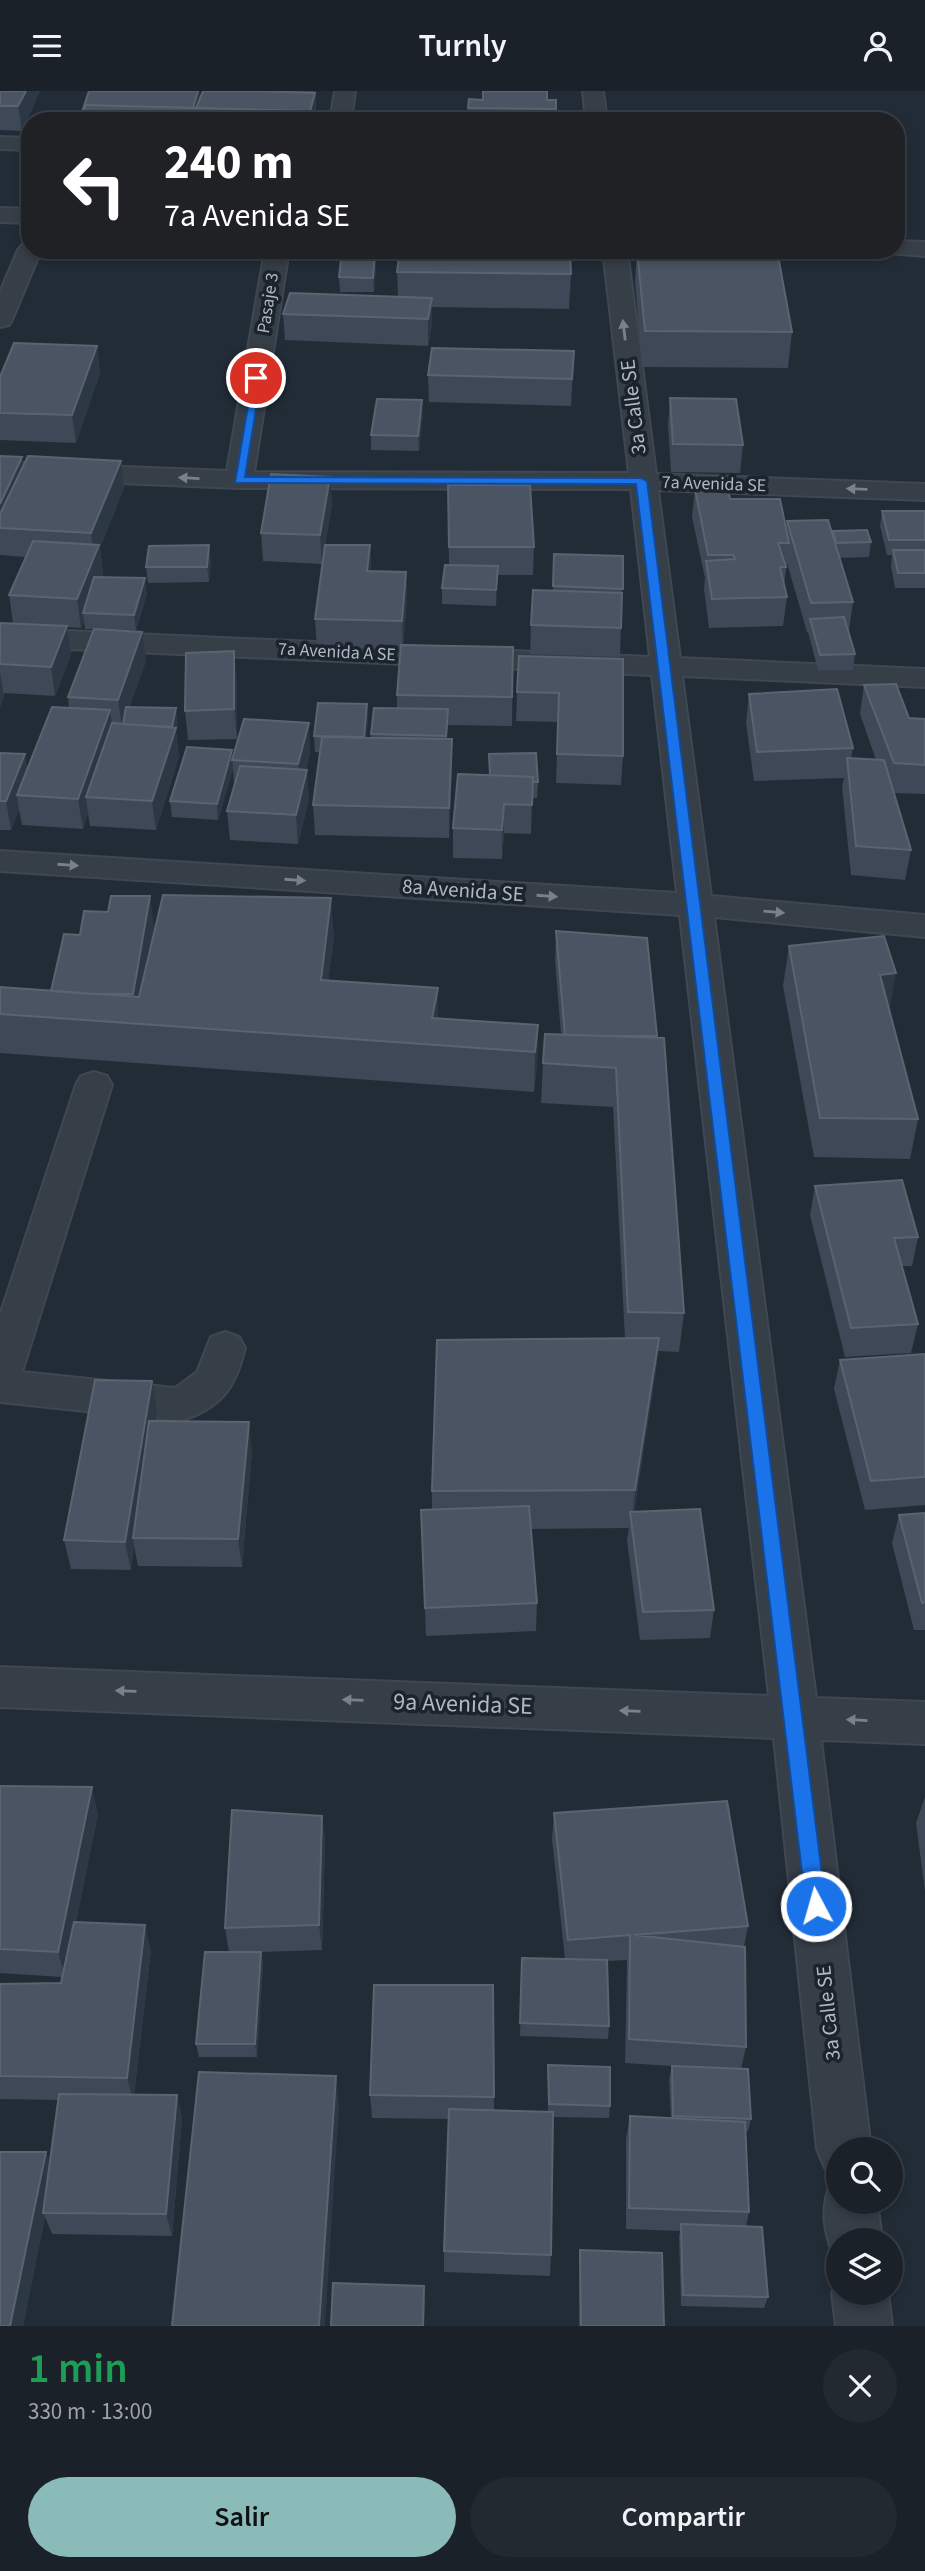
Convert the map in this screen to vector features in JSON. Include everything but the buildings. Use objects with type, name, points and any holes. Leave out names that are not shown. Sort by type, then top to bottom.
[{"type":"street","points":[[342,112],[345,91]]},
{"type":"street","points":[[593,91],[596,112]]},
{"type":"street","points":[[0,143],[21,144]]},
{"type":"street","points":[[0,215],[21,216]]},
{"type":"street","points":[[905,248],[925,249]]},
{"type":"street","points":[[0,320],[26,259]]},
{"type":"street","name":"Pasaje 3","points":[[239,481],[276,259]]},
{"type":"street","name":"3a Calle SE","points":[[616,259],[641,481],[795,1717],[843,2137]]},
{"type":"street","name":"7a Avenida SE","points":[[0,470],[239,481],[641,481],[925,492]]},
{"type":"street","name":"7a Avenida A SE","points":[[0,637],[925,678]]},
{"type":"street","name":"8a Avenida SE","points":[[0,861],[695,905],[925,926]]},
{"type":"street","points":[[0,1378],[94,1085]]},
{"type":"street","points":[[0,1386],[180,1405],[204,1392],[218,1378],[225,1348]]},
{"type":"street","name":"9a Avenida SE","points":[[0,1687],[925,1723]]},
{"type":"street","points":[[861,2305],[864,2326]]},
{"type":"route","points":[[256,378],[239,481],[641,481],[816,1906]]}]
